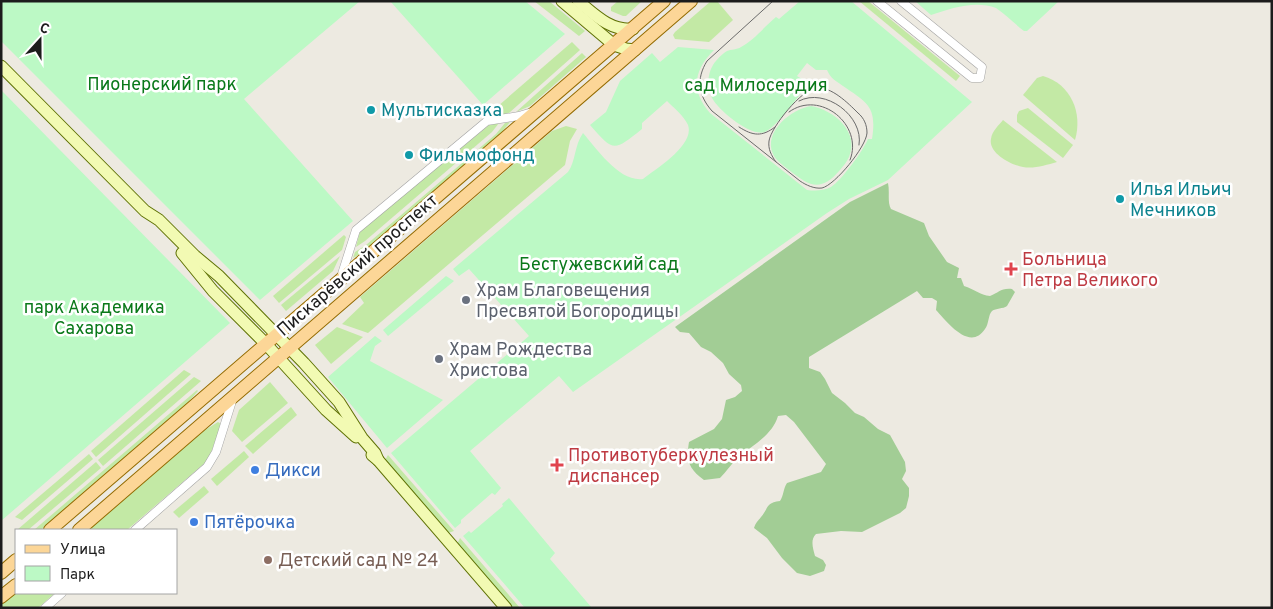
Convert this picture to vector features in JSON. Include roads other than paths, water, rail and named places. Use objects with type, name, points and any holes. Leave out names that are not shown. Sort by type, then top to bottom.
[{"type":"main road","name":"Пискарёвский проспект","points":[[51,529],[664,1]]},
{"type":"main road","name":"Пискарёвский проспект","points":[[80,529],[691,1]]},
{"type":"main road","points":[[1,573],[15,561]]},
{"type":"main road","points":[[1,598],[15,585]]},
{"type":"street","points":[[562,1],[614,45],[635,50]]},
{"type":"street","points":[[578,1],[612,27],[633,29]]},
{"type":"street","points":[[647,16],[652,1]]},
{"type":"street","points":[[877,1],[972,78],[980,78],[982,68],[901,1]]},
{"type":"street","points":[[1,66],[145,211],[159,220],[194,256],[219,276],[277,334],[339,402],[378,460]]},
{"type":"street","points":[[340,279],[356,230],[487,121],[519,116],[539,109]]},
{"type":"street","points":[[145,211],[153,224],[189,260],[213,292],[266,344],[326,410],[378,460],[506,608]]},
{"type":"street","points":[[136,529],[207,467],[216,452],[233,398]]},
{"type":"street","points":[[45,608],[61,594]]},
{"type":"tram line","points":[[773,1],[707,61],[700,81],[701,93],[707,105],[712,111],[800,181],[816,188],[828,185],[842,173],[856,156],[867,133],[866,124],[860,115],[839,96],[822,88],[816,88],[803,95],[775,127],[769,144],[770,152],[774,159],[776,162]]},
{"type":"tram line","points":[[799,101],[809,98],[820,98],[831,101],[841,107],[855,124],[859,134],[859,145]]},
{"type":"tram line","points":[[789,112],[801,106],[814,105],[826,108],[836,114],[845,123],[851,134],[853,147],[850,160]]},
{"type":"tram line","points":[[739,127],[753,134],[762,134],[775,127]]},
{"type":"place","name":"Мультисказка","points":[[371,110]]},
{"type":"place","name":"Фильмофонд","points":[[409,155]]},
{"type":"place","name":"Илья Ильич Мечников","points":[[1120,199]]},
{"type":"place","name":"Больница Петра Великого","points":[[1011,269]]},
{"type":"place","name":"Храм Благовещения Пресвятой Богородицы","points":[[466,300]]},
{"type":"place","name":"Храм Рождества Христова","points":[[439,359]]},
{"type":"place","name":"Противотуберкулезный диспансер","points":[[557,465]]},
{"type":"place","name":"Дикси","points":[[255,470]]},
{"type":"place","name":"Пятёрочка","points":[[194,522]]},
{"type":"place","name":"Детский сад № 24","points":[[268,560]]},
{"type":"park label","name":"Пионерский парк","points":[[162,84]]},
{"type":"park label","name":"сад Милосердия","points":[[756,85]]},
{"type":"park label","name":"Бестужевский сад","points":[[599,264]]},
{"type":"park label","name":"парк Академика Сахарова","points":[[94,317]]}]
